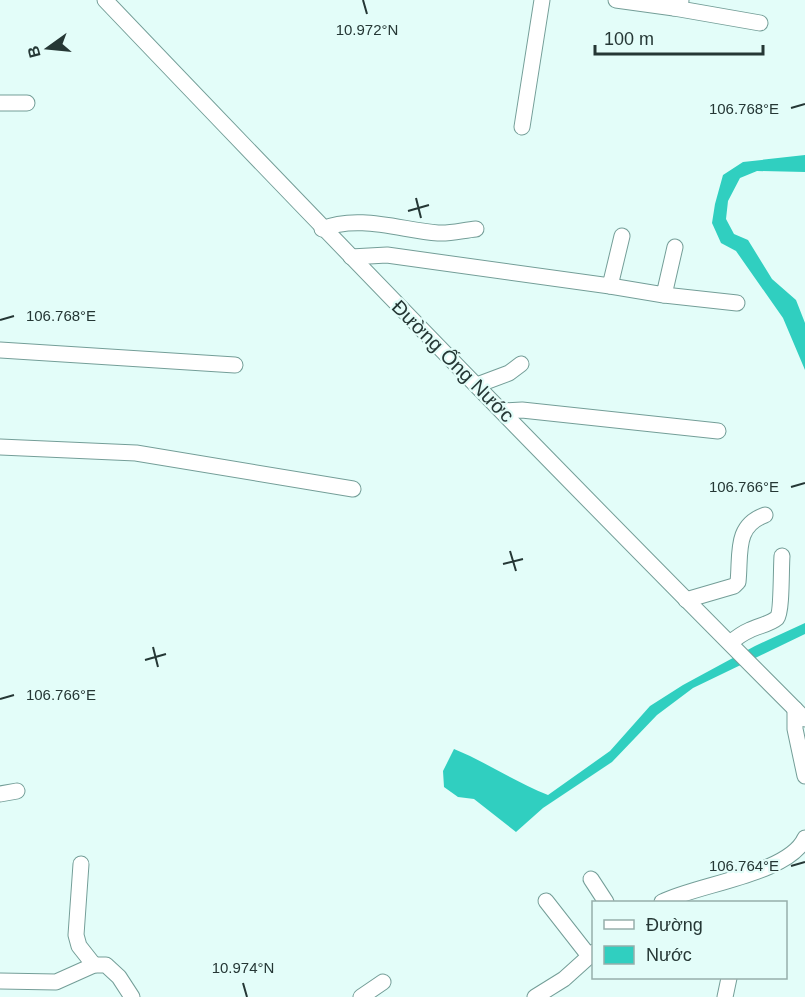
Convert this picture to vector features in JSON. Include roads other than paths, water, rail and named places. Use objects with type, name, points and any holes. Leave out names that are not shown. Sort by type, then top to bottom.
[{"type":"street","name":"Đường Ống Nước","points":[[105,0],[322,229],[800,714]]},
{"type":"street","points":[[522,127],[542,0]]},
{"type":"street","points":[[616,0],[678,4],[760,23]]},
{"type":"street","points":[[0,104],[27,104]]},
{"type":"street","points":[[322,229],[338,222],[441,233],[476,229]]},
{"type":"street","points":[[610,286],[622,236]]},
{"type":"street","points":[[664,295],[675,247]]},
{"type":"street","points":[[351,257],[387,255],[664,295],[737,303]]},
{"type":"street","points":[[0,350],[235,365]]},
{"type":"street","points":[[477,385],[509,373],[521,364]]},
{"type":"street","points":[[503,411],[522,410],[718,431]]},
{"type":"street","points":[[0,447],[136,453],[353,489]]},
{"type":"street","points":[[686,600],[734,586],[738,582],[742,534],[753,519],[765,515]]},
{"type":"street","points":[[735,647],[748,630],[774,620],[778,616],[781,610],[782,556]]},
{"type":"street","points":[[800,714],[795,729],[805,776]]},
{"type":"street","points":[[0,794],[17,791]]},
{"type":"street","points":[[666,901],[690,890],[770,867],[787,858],[802,845],[805,838]]},
{"type":"street","points":[[81,864],[76,935],[79,946],[94,964]]},
{"type":"street","points":[[591,879],[605,901]]},
{"type":"street","points":[[535,997],[564,979],[591,954],[546,901]]},
{"type":"street","points":[[0,981],[56,982],[94,964],[106,965],[132,997]]},
{"type":"street","points":[[725,997],[729,979]]},
{"type":"street","points":[[361,997],[383,982]]},
{"type":"water","points":[[805,155],[805,172],[757,171],[740,178],[728,201],[726,219],[734,234],[748,240],[772,279],[796,300],[805,323],[805,370],[783,318],[736,251],[721,243],[712,223],[723,175],[743,162]]},
{"type":"water","points":[[805,623],[805,634],[693,688],[657,715],[612,762],[543,808],[516,832],[474,799],[458,797],[444,787],[443,771],[454,749],[548,795],[610,751],[650,706],[683,685],[755,646]]}]
